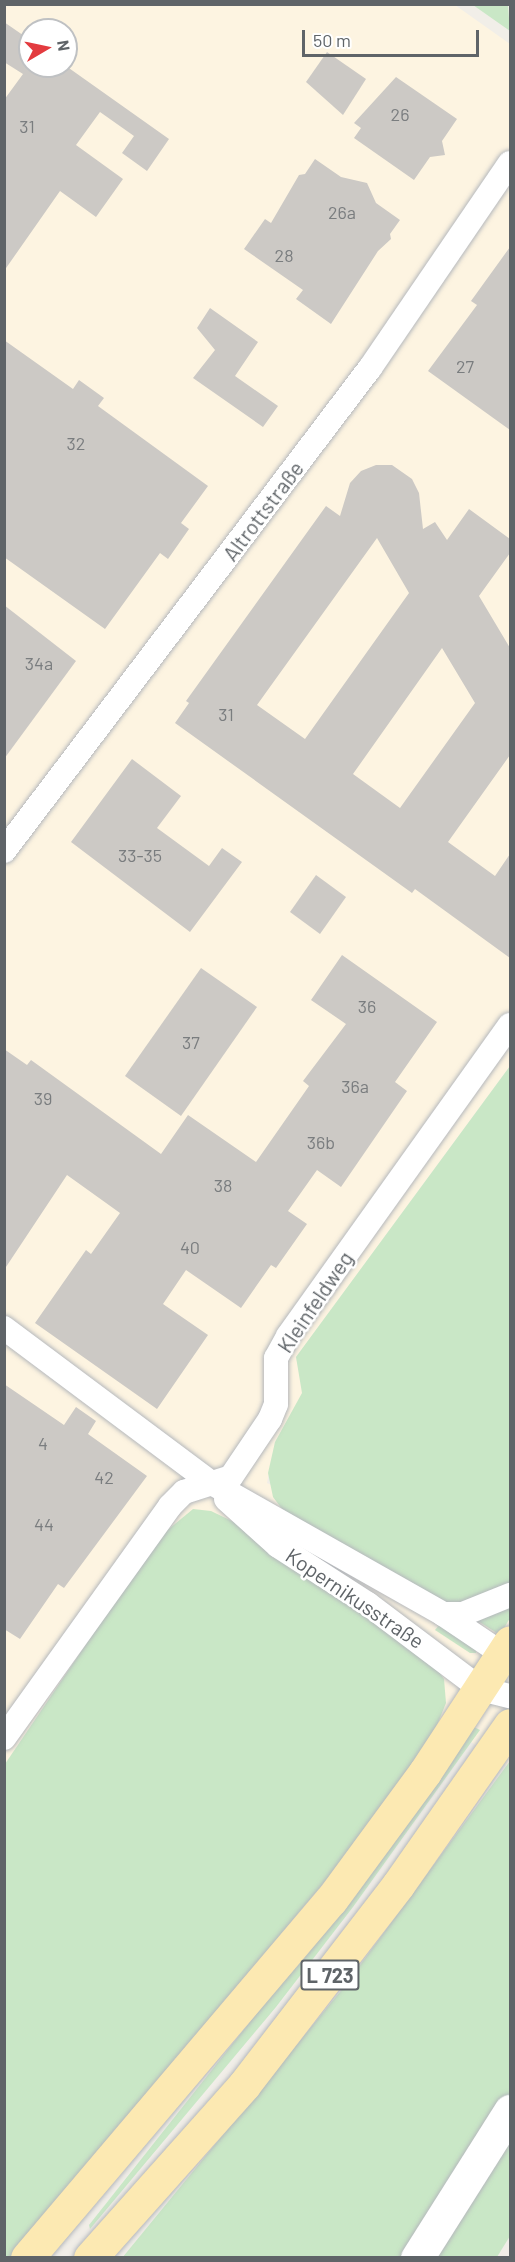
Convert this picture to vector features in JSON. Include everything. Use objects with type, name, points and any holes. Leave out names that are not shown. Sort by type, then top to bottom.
[{"type":"main road","name":"L 723","points":[[35,2255],[332,1899],[496,1693],[508,1651]]},
{"type":"main road","name":"L 723","points":[[90,2258],[244,2085],[398,1885],[510,1725]]},
{"type":"street","name":"Altrottstraße","points":[[4,851],[370,368],[510,163]]},
{"type":"street","name":"Kleinfeldweg","points":[[5,1738],[170,1506],[184,1492],[231,1477],[270,1419],[276,1404],[276,1358],[288,1336],[510,1025]]},
{"type":"street","name":"Kopernikusstraße","points":[[4,1328],[210,1482],[278,1546],[496,1693]]},
{"type":"street","name":"Kopernikusstraße","points":[[210,1482],[508,1651]]},
{"type":"street","name":"Kopernikusstraße","points":[[443,1614],[463,1614],[510,1595]]},
{"type":"street","points":[[417,2258],[510,2111]]},
{"type":"shaded area","points":[[5,5],[455,5],[510,44],[510,1066],[296,1357],[303,1393],[275,1442],[267,1483],[502,1590],[510,1583],[510,1761],[507,1766],[438,1720],[445,1703],[158,1538],[5,1764]]},
{"type":"green space","points":[[508,4],[510,31],[473,5]]},
{"type":"green space","points":[[510,1066],[510,1583],[502,1590],[468,1602],[440,1602],[282,1509],[273,1497],[268,1473],[275,1442],[302,1393],[296,1357]]},
{"type":"green space","points":[[193,1509],[211,1511],[238,1524],[430,1659],[444,1679],[446,1703],[433,1735],[363,1836],[10,2257],[5,2258],[5,1764],[158,1538]]},
{"type":"green space","points":[[510,1606],[510,1618],[500,1635],[475,1619]]},
{"type":"green space","points":[[440,1624],[476,1649],[476,1653],[470,1653],[435,1630]]},
{"type":"green space","points":[[472,1726],[480,1730],[353,1907],[276,2007],[90,2229],[89,2225],[345,1902]]},
{"type":"green space","points":[[510,1761],[510,2094],[405,2257],[122,2258],[344,1987]]},
{"type":"green space","points":[[510,2139],[510,2236],[497,2257],[435,2258]]},
{"type":"building","points":[[4,22],[18,32],[18,71],[4,62]]},
{"type":"building","points":[[327,52],[366,79],[343,115],[306,82]]},
{"type":"building","points":[[78,75],[169,139],[147,171],[122,153],[134,136],[100,112],[76,145],[123,179],[96,217],[60,191],[4,271],[4,100],[20,78],[78,78]]},
{"type":"building","points":[[396,77],[457,119],[442,141],[445,155],[430,157],[414,180],[354,138],[361,128],[354,123]]},
{"type":"building","points":[[315,159],[341,177],[367,183],[376,203],[400,220],[390,234],[391,239],[378,251],[331,324],[296,299],[303,290],[244,249],[265,219],[271,223],[299,175],[305,174]]},
{"type":"building","points":[[510,247],[510,430],[428,371],[477,305],[471,301]]},
{"type":"building","points":[[210,308],[258,342],[235,376],[278,406],[263,427],[193,378],[215,350],[197,328]]},
{"type":"building","points":[[4,340],[73,389],[79,380],[104,398],[98,406],[208,486],[181,523],[189,529],[168,559],[160,553],[105,629],[4,557]]},
{"type":"building","points":[[376,465],[392,465],[412,479],[419,493],[423,529],[435,522],[447,540],[469,509],[510,539],[510,553],[479,596],[510,648],[510,755],[448,842],[495,876],[510,854],[510,958],[415,889],[412,893],[175,723],[189,703],[186,701],[326,506],[340,516],[350,483],[361,471]],"holes":[[[377,538],[409,593],[305,739],[257,705]],[[442,648],[475,703],[400,808],[353,774]]]},
{"type":"building","points":[[4,605],[76,661],[4,759]]},
{"type":"building","points":[[132,759],[181,796],[157,828],[209,866],[222,848],[242,862],[190,932],[71,842]]},
{"type":"building","points":[[316,875],[346,897],[320,934],[290,912]]},
{"type":"building","points":[[342,955],[437,1022],[395,1082],[407,1091],[341,1187],[317,1170],[288,1211],[307,1224],[276,1268],[271,1265],[241,1308],[186,1270],[163,1304],[208,1335],[157,1409],[35,1323],[86,1250],[91,1254],[120,1213],[67,1175],[4,1270],[4,1049],[27,1065],[31,1060],[161,1154],[188,1115],[256,1162],[309,1086],[303,1081],[346,1024],[311,1000]]},
{"type":"building","points":[[201,968],[257,1007],[181,1116],[125,1076]]},
{"type":"building","points":[[4,1384],[64,1425],[76,1407],[96,1421],[88,1434],[147,1476],[64,1588],[58,1584],[20,1639],[4,1629]]}]
